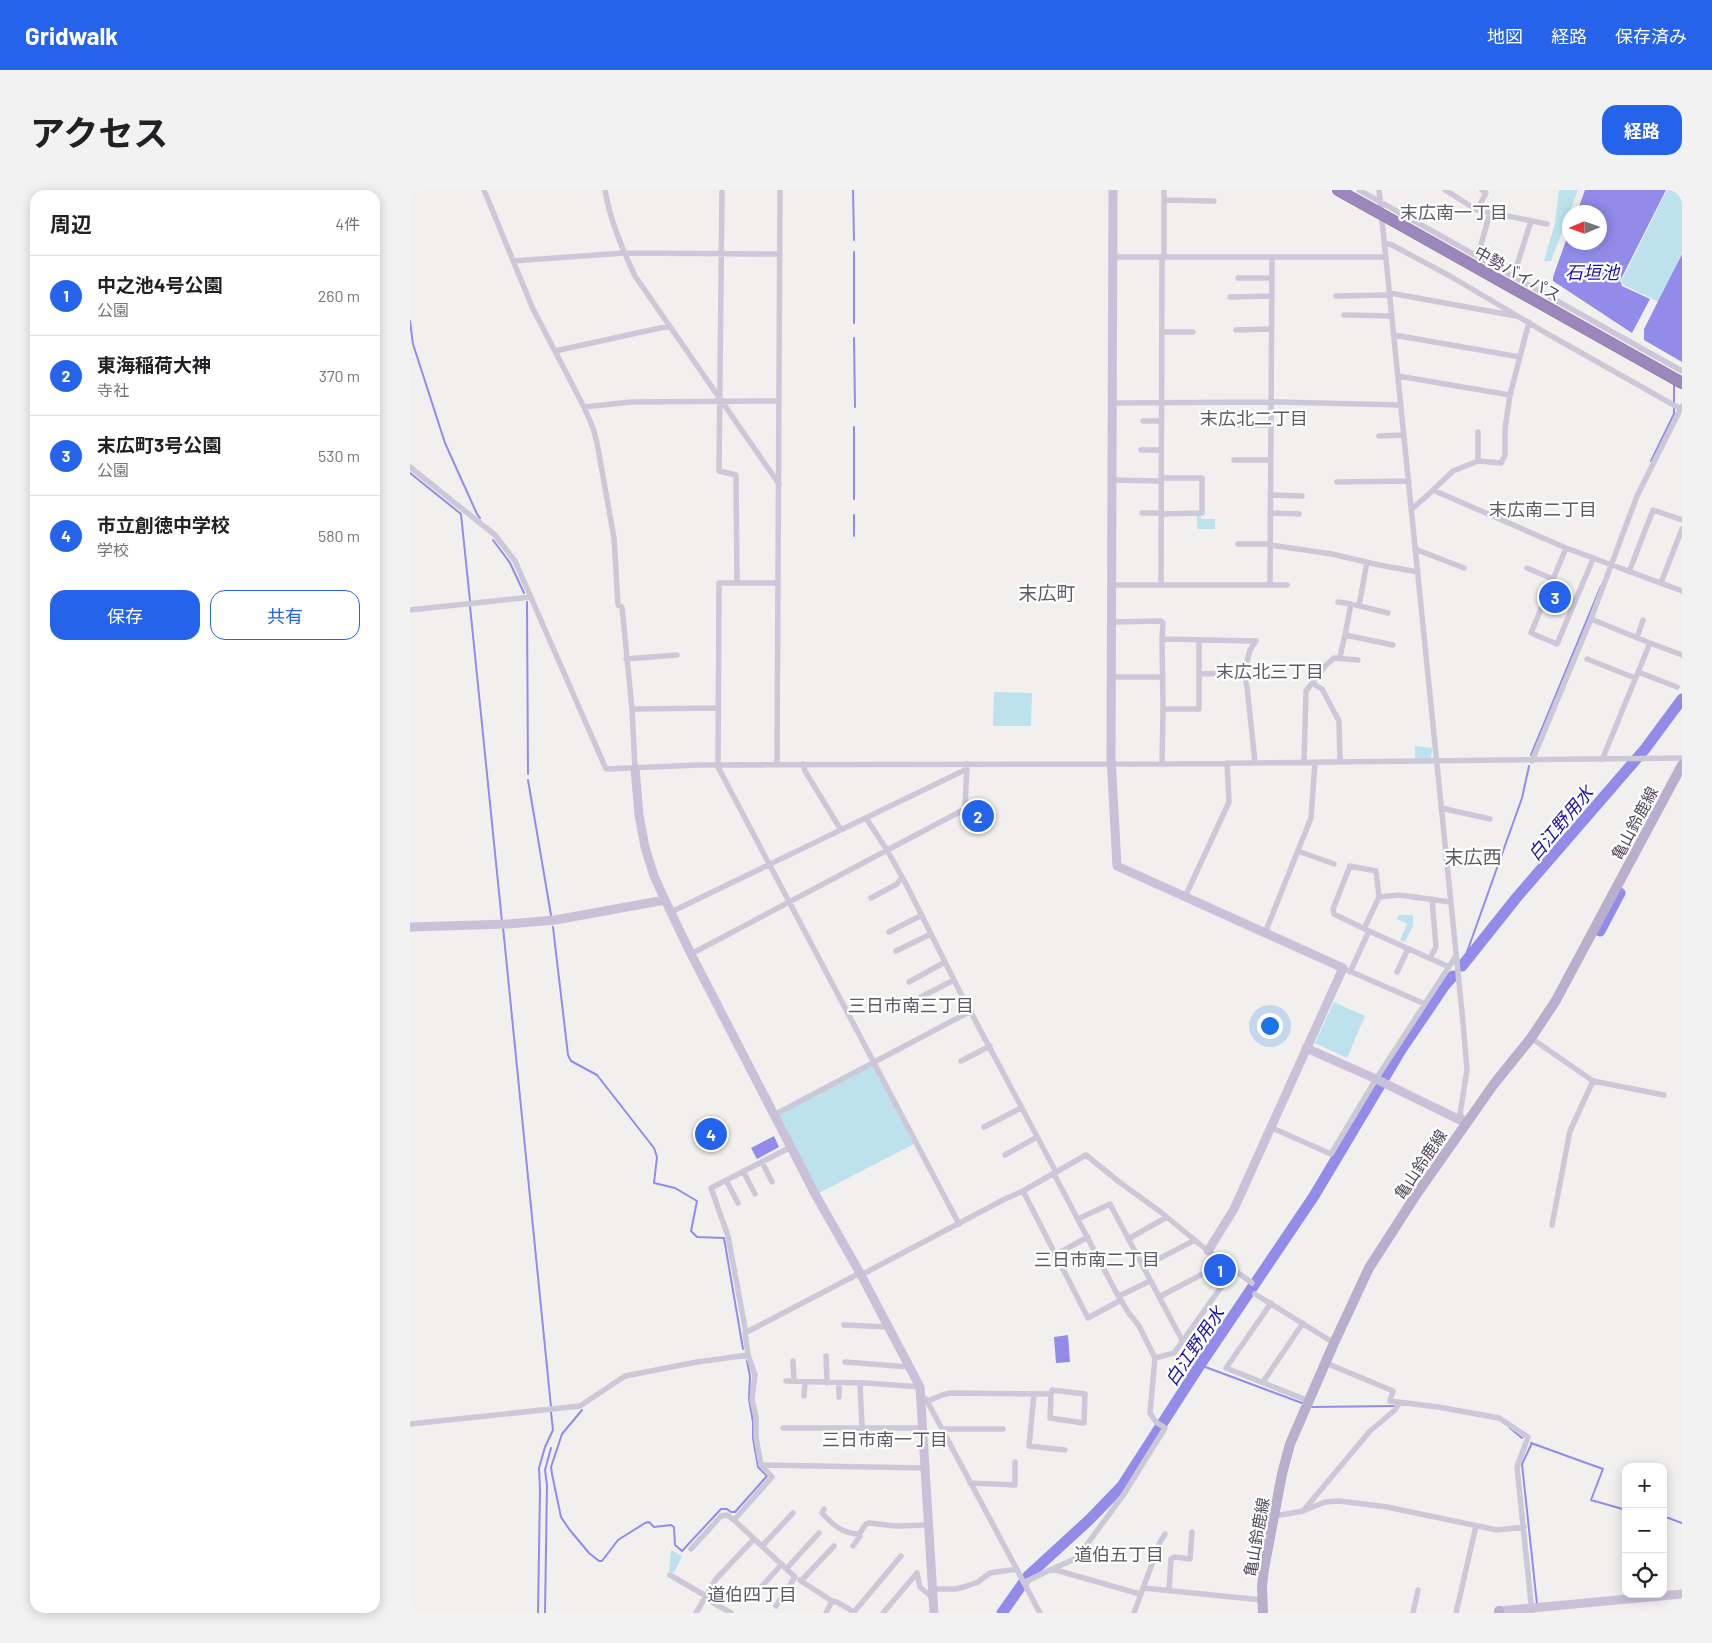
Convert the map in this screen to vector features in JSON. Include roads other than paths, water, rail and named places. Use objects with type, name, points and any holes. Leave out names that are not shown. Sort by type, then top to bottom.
[{"type":"highway","name":"中勢バイパス","points":[[1338,190],[1376,205],[1392,220],[1682,383]]},
{"type":"main road","name":"亀山鈴鹿線","points":[[1263,1613],[1264,1568],[1282,1474],[1290,1444],[1369,1268],[1416,1195],[1466,1123],[1531,1038],[1555,1002],[1577,964],[1682,764]]},
{"type":"street","points":[[484,190],[533,309],[584,408],[597,443],[614,538],[618,605],[622,607],[632,709],[639,815],[643,838],[654,876],[691,954],[774,1115],[910,1367],[923,1395],[943,1428],[970,1483],[1040,1613]]},
{"type":"street","points":[[605,190],[611,218],[624,253],[638,281],[779,484]]},
{"type":"street","points":[[722,190],[719,470],[736,475],[737,582]]},
{"type":"street","points":[[777,764],[780,190]]},
{"type":"street","points":[[1113,190],[1112,764],[1117,866],[1425,1004]]},
{"type":"street","points":[[1161,584],[1164,190]]},
{"type":"street","points":[[1359,190],[1376,205],[1512,274],[1682,371]]},
{"type":"street","points":[[1379,190],[1376,205],[1386,256],[1390,294],[1466,1063],[1466,1083],[1460,1114],[1466,1123]]},
{"type":"street","points":[[1445,190],[1477,210],[1547,224]]},
{"type":"street","points":[[1477,210],[1486,193],[1482,190]]},
{"type":"street","points":[[1164,200],[1214,201]]},
{"type":"street","points":[[1475,255],[1480,248],[1490,213]]},
{"type":"street","points":[[1512,274],[1517,266],[1530,221]]},
{"type":"street","points":[[1384,244],[1390,244],[1450,276],[1681,408],[1637,496],[1591,618],[1532,761]]},
{"type":"street","points":[[513,261],[624,253],[779,254]]},
{"type":"street","points":[[1113,257],[1386,256]]},
{"type":"street","points":[[1270,585],[1272,257]]},
{"type":"street","points":[[1238,278],[1272,278]]},
{"type":"street","points":[[1336,296],[1390,294],[1520,317]]},
{"type":"street","points":[[1230,297],[1272,296]]},
{"type":"street","points":[[1344,315],[1392,316]]},
{"type":"street","points":[[1412,509],[1453,471],[1478,461],[1501,463],[1505,454],[1505,429],[1510,396],[1529,322]]},
{"type":"street","points":[[555,351],[669,326]]},
{"type":"street","points":[[1236,330],[1271,329]]},
{"type":"street","points":[[1162,332],[1193,332]]},
{"type":"street","points":[[1394,335],[1520,357]]},
{"type":"street","points":[[1398,376],[1510,396]]},
{"type":"street","points":[[584,408],[631,402],[779,401]]},
{"type":"street","points":[[1112,403],[1401,405]]},
{"type":"street","points":[[1143,421],[1161,421]]},
{"type":"street","points":[[1235,425],[1271,425]]},
{"type":"street","points":[[1478,432],[1478,461]]},
{"type":"street","points":[[1379,436],[1404,436]]},
{"type":"street","points":[[1141,450],[1161,450]]},
{"type":"street","points":[[1234,460],[1271,460]]},
{"type":"street","points":[[410,467],[495,535],[515,561],[606,769],[777,764],[967,766],[1682,758]]},
{"type":"street","points":[[1112,480],[1202,478],[1202,513],[1142,513]]},
{"type":"street","points":[[1337,482],[1409,481]]},
{"type":"street","points":[[1433,490],[1593,559],[1682,591]]},
{"type":"street","points":[[1270,495],[1302,496]]},
{"type":"street","points":[[1629,572],[1653,510],[1682,520]]},
{"type":"street","points":[[1270,513],[1299,514]]},
{"type":"street","points":[[1661,583],[1682,529]]},
{"type":"street","points":[[1238,544],[1270,544],[1332,554],[1418,572]]},
{"type":"street","points":[[1566,548],[1531,633],[1557,644],[1593,559]]},
{"type":"street","points":[[1415,549],[1464,568]]},
{"type":"street","points":[[1360,606],[1367,562]]},
{"type":"street","points":[[1527,568],[1553,580]]},
{"type":"street","points":[[778,583],[719,583],[717,765],[959,1224]]},
{"type":"street","points":[[1112,585],[1287,584]]},
{"type":"street","points":[[410,610],[531,597]]},
{"type":"street","points":[[1338,602],[1388,612]]},
{"type":"street","points":[[1340,658],[1351,604]]},
{"type":"street","points":[[1591,618],[1682,655]]},
{"type":"street","points":[[1637,638],[1643,620]]},
{"type":"street","points":[[1112,622],[1161,621],[1162,623],[1162,764]]},
{"type":"street","points":[[1345,635],[1393,645]]},
{"type":"street","points":[[1162,639],[1256,640],[1250,650],[1244,674],[1248,687],[1255,762]]},
{"type":"street","points":[[1163,709],[1200,709],[1199,640]]},
{"type":"street","points":[[1602,760],[1650,643]]},
{"type":"street","points":[[626,659],[677,655]]},
{"type":"street","points":[[1304,762],[1306,692],[1326,665],[1334,658],[1358,660]]},
{"type":"street","points":[[1587,659],[1677,687]]},
{"type":"street","points":[[1199,674],[1244,674]]},
{"type":"street","points":[[1112,677],[1163,677]]},
{"type":"street","points":[[1312,683],[1322,689],[1339,721],[1340,761]]},
{"type":"street","points":[[632,709],[718,708]]},
{"type":"street","points":[[1264,933],[1311,818],[1315,762]]},
{"type":"street","points":[[1185,897],[1229,802],[1227,763]]},
{"type":"street","points":[[803,764],[841,830]]},
{"type":"street","points":[[670,912],[866,818],[967,766]]},
{"type":"street","points":[[691,954],[965,809],[967,766]]},
{"type":"street","points":[[1441,808],[1490,819]]},
{"type":"street","points":[[866,818],[902,877],[1078,1219],[1120,1298],[1139,1326],[1155,1358],[1150,1413],[1152,1417],[1166,1428],[1129,1486],[1077,1558],[1024,1583]]},
{"type":"street","points":[[1298,851],[1334,864]]},
{"type":"street","points":[[1208,1251],[1234,1209],[1306,1048],[1367,930],[1379,897],[1376,871],[1350,866],[1334,909],[1334,914],[1367,930],[1408,949],[1449,967]]},
{"type":"street","points":[[871,898],[897,884],[902,877]]},
{"type":"street","points":[[1379,897],[1400,894],[1450,902]]},
{"type":"street","points":[[1430,958],[1436,947],[1432,899]]},
{"type":"street","points":[[410,928],[503,925],[555,920],[664,900]]},
{"type":"street","points":[[889,932],[922,915]]},
{"type":"street","points":[[896,951],[931,934]]},
{"type":"street","points":[[1397,972],[1408,949]]},
{"type":"street","points":[[1270,1127],[1331,1154],[1380,1081],[1425,1004],[1456,956]]},
{"type":"street","points":[[909,982],[945,962]]},
{"type":"street","points":[[922,997],[954,980]]},
{"type":"street","points":[[774,1115],[971,1011]]},
{"type":"street","points":[[1531,1038],[1593,1081],[1664,1095]]},
{"type":"street","points":[[961,1061],[990,1046]]},
{"type":"street","points":[[1306,1048],[1380,1081],[1466,1123]]},
{"type":"street","points":[[1552,1225],[1570,1131],[1593,1081]]},
{"type":"street","points":[[984,1127],[1021,1108]]},
{"type":"street","points":[[1004,1155],[1037,1137]]},
{"type":"street","points":[[734,1520],[772,1477],[762,1466],[756,1437],[756,1417],[752,1399],[755,1375],[748,1355],[746,1332],[728,1236],[711,1188],[791,1147]]},
{"type":"street","points":[[746,1332],[1023,1191],[1086,1155],[1208,1251],[1252,1282]]},
{"type":"street","points":[[762,1162],[772,1182]]},
{"type":"street","points":[[744,1171],[755,1194]]},
{"type":"street","points":[[726,1180],[738,1203]]},
{"type":"street","points":[[1023,1191],[1088,1318],[1150,1281]]},
{"type":"street","points":[[1078,1219],[1110,1204],[1182,1340]]},
{"type":"street","points":[[1128,1238],[1167,1217]]},
{"type":"street","points":[[1055,1255],[1088,1237]]},
{"type":"street","points":[[1143,1267],[1195,1240]]},
{"type":"street","points":[[1159,1297],[1210,1270],[1221,1288]]},
{"type":"street","points":[[1155,1358],[1174,1353],[1234,1270]]},
{"type":"street","points":[[1255,1294],[1334,1344]]},
{"type":"street","points":[[1271,1303],[1226,1368],[1309,1401]]},
{"type":"street","points":[[1263,1382],[1303,1323]]},
{"type":"street","points":[[844,1326],[888,1327]]},
{"type":"street","points":[[410,1424],[580,1406],[625,1376],[697,1362],[748,1355]]},
{"type":"street","points":[[826,1356],[827,1383]]},
{"type":"street","points":[[793,1361],[794,1381]]},
{"type":"street","points":[[844,1362],[910,1367]]},
{"type":"street","points":[[1326,1362],[1393,1390],[1390,1401],[1438,1406],[1499,1418],[1528,1437],[1517,1467],[1532,1611]]},
{"type":"street","points":[[786,1381],[860,1384],[923,1395],[950,1393],[1051,1394]]},
{"type":"street","points":[[804,1396],[805,1382]]},
{"type":"street","points":[[839,1383],[839,1397]]},
{"type":"street","points":[[860,1384],[862,1427]]},
{"type":"street","points":[[1052,1390],[1085,1394],[1084,1423],[1050,1418],[1051,1394],[1052,1390]]},
{"type":"street","points":[[1034,1394],[1029,1446],[1065,1450]]},
{"type":"street","points":[[923,1395],[922,1428],[934,1613]]},
{"type":"street","points":[[1303,1511],[1370,1431],[1395,1410],[1399,1403]]},
{"type":"street","points":[[783,1428],[922,1428]]},
{"type":"street","points":[[943,1428],[1003,1429]]},
{"type":"street","points":[[970,1483],[1015,1484],[1016,1462]]},
{"type":"street","points":[[762,1466],[925,1468]]},
{"type":"street","points":[[1275,1516],[1303,1511],[1325,1502],[1339,1501],[1387,1507],[1498,1530],[1524,1527]]},
{"type":"street","points":[[824,1509],[822,1513],[840,1529],[849,1534],[859,1534]]},
{"type":"street","points":[[762,1546],[793,1513]]},
{"type":"street","points":[[691,1549],[721,1516],[727,1515],[801,1582],[854,1612],[901,1556]]},
{"type":"street","points":[[853,1546],[860,1536],[859,1534],[866,1524],[869,1523],[896,1526],[929,1525]]},
{"type":"street","points":[[1456,1613],[1476,1526]]},
{"type":"street","points":[[1169,1591],[1171,1559],[1175,1557],[1190,1559],[1192,1532]]},
{"type":"street","points":[[753,1596],[819,1533]]},
{"type":"street","points":[[1134,1613],[1160,1542],[1165,1534]]},
{"type":"street","points":[[696,1613],[716,1579],[754,1538]]},
{"type":"street","points":[[801,1582],[834,1546]]},
{"type":"street","points":[[883,1613],[917,1573],[920,1586],[932,1594],[967,1586],[978,1582],[990,1573],[1017,1569]]},
{"type":"street","points":[[1052,1570],[1142,1591],[1169,1591],[1262,1600]]},
{"type":"street","points":[[670,1575],[731,1613]]},
{"type":"street","points":[[776,1606],[795,1577]]},
{"type":"street","points":[[1413,1613],[1418,1590]]},
{"type":"street","points":[[1499,1612],[1532,1611],[1682,1594]]},
{"type":"street","points":[[826,1613],[832,1601]]},
{"type":"water","name":"石垣池","points":[[1585,190],[1666,190],[1620,281],[1622,286],[1650,299],[1632,333],[1553,281],[1563,250],[1607,250],[1607,205],[1580,205]]},
{"type":"water","name":"石垣池","points":[[1682,254],[1682,362],[1644,340],[1644,329]]},
{"type":"water","points":[[774,1136],[779,1147],[757,1159],[751,1148]]},
{"type":"water","points":[[1068,1335],[1070,1362],[1056,1363],[1054,1337]]},
{"type":"waterway","points":[[853,190],[854,240]]},
{"type":"waterway","points":[[854,252],[854,323]]},
{"type":"waterway","points":[[410,321],[413,344],[445,443],[480,518]]},
{"type":"waterway","points":[[854,338],[855,407]]},
{"type":"waterway","points":[[1651,461],[1674,414],[1674,384]]},
{"type":"waterway","points":[[854,427],[854,499]]},
{"type":"waterway","points":[[410,473],[461,514],[470,601]]},
{"type":"waterway","points":[[854,515],[854,536]]},
{"type":"waterway","points":[[493,540],[510,563],[524,593]]},
{"type":"waterway","points":[[1531,755],[1601,586]]},
{"type":"waterway","points":[[527,602],[528,774]]},
{"type":"waterway","points":[[470,606],[502,922]]},
{"type":"waterway","name":"白江野用水","points":[[1462,966],[1517,897],[1645,749],[1682,699]]},
{"type":"waterway","points":[[1462,966],[1522,798],[1529,766]]},
{"type":"waterway","points":[[528,780],[551,915]]},
{"type":"waterway","name":"白江野用水","points":[[1600,931],[1620,893]]},
{"type":"waterway","points":[[503,927],[551,1407]]},
{"type":"waterway","points":[[553,927],[568,1055],[571,1061],[597,1075],[654,1148],[657,1157],[654,1183],[675,1188],[697,1201],[691,1231],[697,1237],[724,1238],[743,1349]]},
{"type":"waterway","name":"白江野用水","points":[[1002,1613],[1028,1576],[1089,1520],[1122,1486],[1200,1365],[1314,1196],[1401,1050],[1453,976]]},
{"type":"waterway","points":[[582,1410],[562,1434],[551,1467],[561,1517],[569,1529],[589,1553],[599,1561],[602,1561],[618,1540],[649,1522],[654,1527],[671,1525],[674,1527],[675,1545],[682,1551],[721,1509],[735,1512],[767,1476],[758,1467],[753,1438],[753,1422],[749,1399],[750,1376],[747,1361]]},
{"type":"waterway","points":[[1200,1365],[1302,1403]]},
{"type":"waterway","points":[[1312,1407],[1394,1406]]},
{"type":"waterway","points":[[538,1613],[539,1468],[545,1447],[553,1430],[551,1412]]},
{"type":"waterway","points":[[1510,1428],[1522,1438]]},
{"type":"waterway","points":[[1531,1443],[1603,1469],[1591,1500],[1622,1509]]},
{"type":"waterway","points":[[1532,1443],[1522,1464],[1537,1604]]},
{"type":"waterway","points":[[545,1613],[547,1485],[545,1470],[551,1448]]},
{"type":"waterway","points":[[1667,1517],[1682,1523]]},
{"type":"place","name":"末広町3号公園","points":[[1555,597]]},
{"type":"place","name":"東海稲荷大神","points":[[978,816]]},
{"type":"place","name":"市立創徳中学校","points":[[711,1134]]},
{"type":"place","name":"中之池4号公園","points":[[1220,1270]]},
{"type":"district","name":"末広南一丁目","points":[[1454,212]]},
{"type":"district","name":"末広北二丁目","points":[[1254,418]]},
{"type":"district","name":"末広南二丁目","points":[[1543,509]]},
{"type":"district","name":"末広町","points":[[1047,592]]},
{"type":"district","name":"末広北三丁目","points":[[1270,671]]},
{"type":"district","name":"末広西","points":[[1473,856]]},
{"type":"district","name":"三日市南三丁目","points":[[911,1005]]},
{"type":"district","name":"三日市南二丁目","points":[[1097,1259]]},
{"type":"district","name":"三日市南一丁目","points":[[885,1439]]},
{"type":"district","name":"道伯五丁目","points":[[1119,1554]]},
{"type":"district","name":"道伯四丁目","points":[[752,1594]]}]
